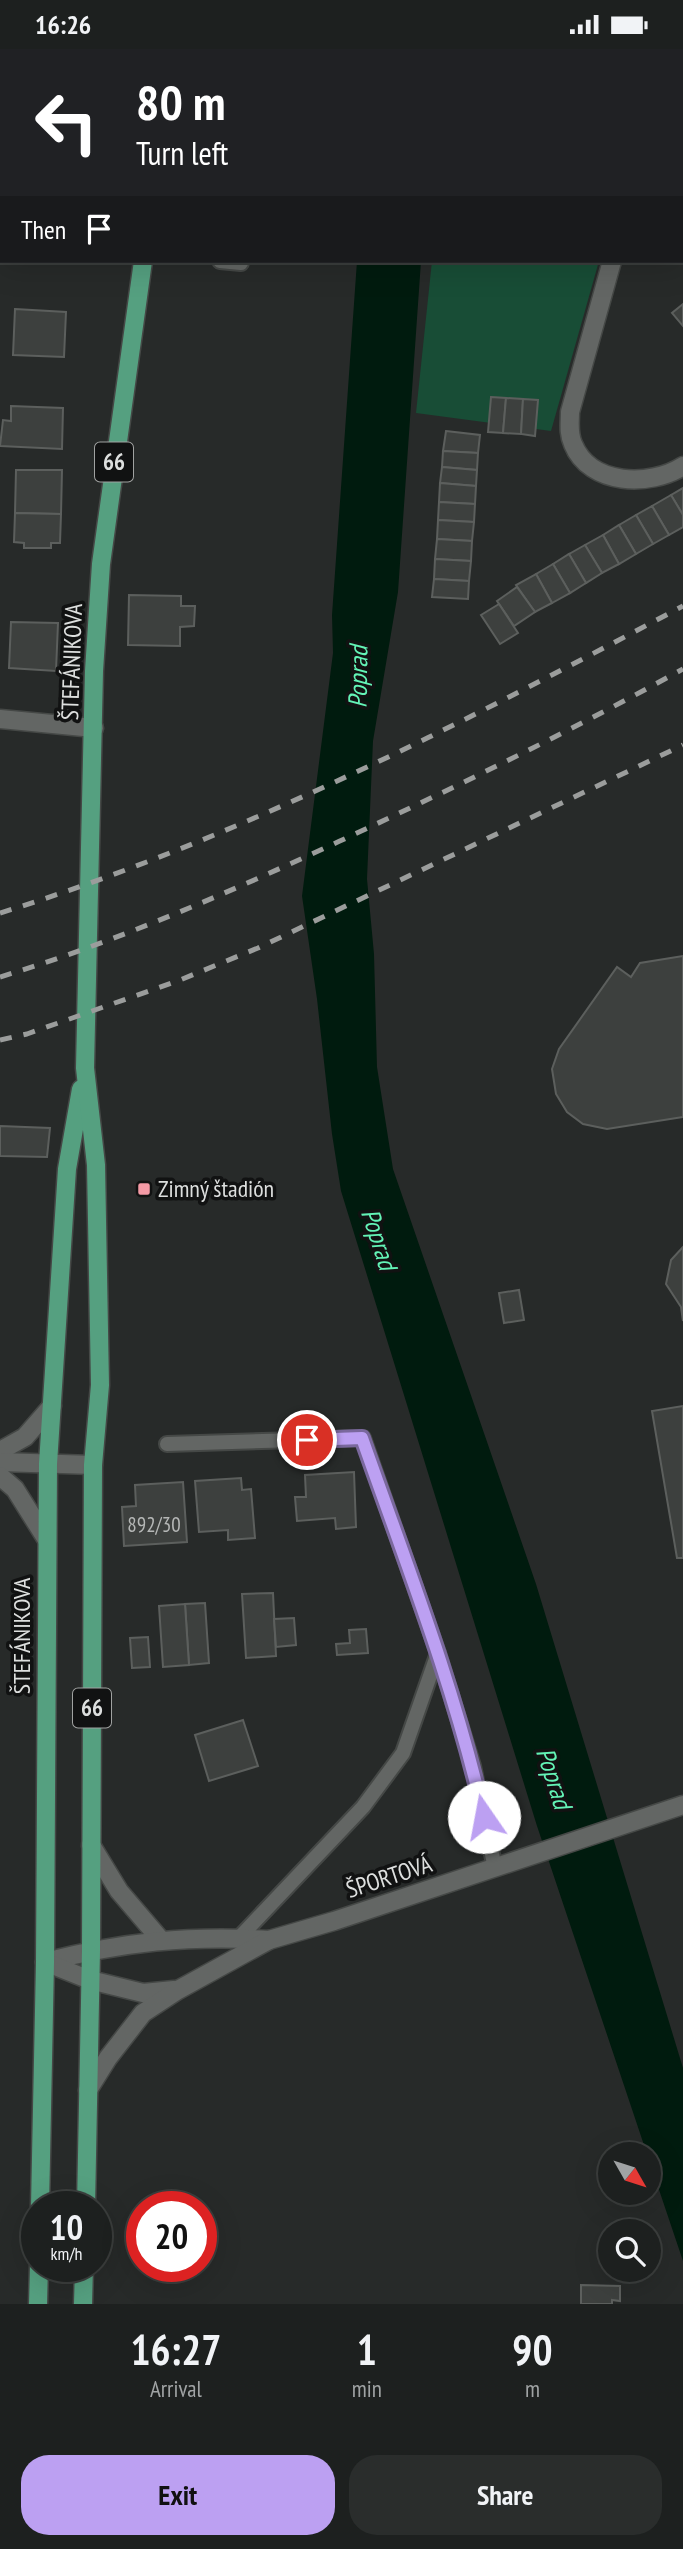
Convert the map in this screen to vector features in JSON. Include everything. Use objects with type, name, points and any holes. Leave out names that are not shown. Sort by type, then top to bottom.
[{"type":"main road","name":"ŠTEFÁNIKOVA","points":[[86,2191],[91,1950],[93,1465],[100,1385],[96,1165],[85,1068],[94,671],[101,564],[144,263]]},
{"type":"main road","name":"ŠTEFÁNIKOVA","points":[[40,2191],[45,1962],[48,1464],[67,1169],[85,1068]]},
{"type":"main road","points":[[38,2304],[39,2282]]},
{"type":"main road","points":[[83,2304],[84,2282]]},
{"type":"street","points":[[611,263],[570,412],[569,432],[573,444],[579,456],[600,471],[615,477],[644,480],[661,477],[683,466]]},
{"type":"street","points":[[0,719],[94,728]]},
{"type":"street","points":[[0,1451],[25,1437],[52,1406]]},
{"type":"street","points":[[0,1462],[93,1465]]},
{"type":"street","points":[[0,1476],[15,1489],[47,1539]]},
{"type":"street","name":"ŠPORTOVÁ","points":[[269,1940],[503,1866],[683,1805]]},
{"type":"street","points":[[91,1845],[120,1891],[160,1939]]},
{"type":"street","points":[[45,1962],[91,1950],[160,1939],[269,1940]]},
{"type":"street","points":[[89,2090],[114,2050],[143,2013],[178,1990],[269,1940]]},
{"type":"street","points":[[45,1962],[90,1980],[143,1993],[178,1990]]},
{"type":"lane","points":[[167,1444],[362,1438],[438,1653],[503,1866]]},
{"type":"lane","points":[[239,1938],[363,1807],[403,1753],[438,1653]]},
{"type":"green space","points":[[432,263],[598,263],[551,431],[416,413]]},
{"type":"water","name":"Poprad","points":[[357,263],[421,263],[398,592],[373,741],[367,879],[374,954],[377,1067],[393,1169],[536,1584],[683,2068],[683,2261],[662,2199],[662,2142],[643,2142],[537,1826],[341,1191],[302,896],[333,653],[332,615]]},
{"type":"building","points":[[683,304],[683,326],[672,313]]},
{"type":"building","points":[[15,309],[66,312],[64,357],[13,355]]},
{"type":"building","points":[[491,397],[506,398],[503,433],[488,432]]},
{"type":"building","points":[[506,398],[523,399],[521,434],[503,433]]},
{"type":"building","points":[[523,399],[538,400],[535,436],[521,434]]},
{"type":"building","points":[[11,406],[63,408],[62,449],[0,446],[3,420],[11,421]]},
{"type":"building","points":[[446,431],[480,435],[478,453],[443,451]]},
{"type":"building","points":[[443,451],[478,453],[477,470],[442,467]]},
{"type":"building","points":[[442,467],[477,470],[476,486],[440,483]]},
{"type":"building","points":[[16,470],[62,470],[61,514],[15,513]]},
{"type":"building","points":[[440,483],[476,486],[475,504],[439,502]]},
{"type":"building","points":[[683,488],[683,515],[671,495]]},
{"type":"building","points":[[671,495],[683,515],[683,527],[669,535],[652,506]]},
{"type":"building","points":[[439,502],[475,504],[474,522],[438,520]]},
{"type":"building","points":[[652,506],[669,535],[653,544],[636,515]]},
{"type":"building","points":[[15,513],[61,514],[60,543],[51,543],[51,548],[24,548],[24,543],[14,542]]},
{"type":"building","points":[[636,515],[653,544],[636,554],[619,525]]},
{"type":"building","points":[[438,520],[474,522],[472,541],[437,539]]},
{"type":"building","points":[[619,525],[636,554],[619,564],[603,535]]},
{"type":"building","points":[[603,535],[619,564],[602,573],[585,545]]},
{"type":"building","points":[[437,539],[472,541],[471,561],[435,559]]},
{"type":"building","points":[[585,545],[602,573],[586,583],[569,554]]},
{"type":"building","points":[[569,554],[586,583],[570,593],[553,564]]},
{"type":"building","points":[[435,559],[471,561],[469,581],[434,579]]},
{"type":"building","points":[[553,564],[570,593],[552,603],[536,574]]},
{"type":"building","points":[[536,574],[552,603],[535,612],[516,585]]},
{"type":"building","points":[[434,579],[469,581],[468,599],[432,597]]},
{"type":"building","points":[[517,587],[535,612],[514,626],[497,601]]},
{"type":"building","points":[[129,595],[181,596],[181,606],[195,606],[194,626],[180,627],[180,646],[128,645]]},
{"type":"building","points":[[499,604],[518,633],[500,644],[481,615]]},
{"type":"building","points":[[11,622],[58,623],[56,671],[9,668]]},
{"type":"building","points":[[683,956],[683,1117],[607,1129],[583,1124],[567,1112],[556,1094],[552,1069],[559,1049],[617,967],[631,977],[640,963]]},
{"type":"building","points":[[0,1126],[50,1128],[47,1157],[0,1156]]},
{"type":"building","points":[[683,1247],[683,1321],[681,1307],[666,1284],[671,1260]]},
{"type":"building","points":[[519,1290],[524,1320],[504,1323],[499,1293]]},
{"type":"building","points":[[683,1406],[683,1558],[677,1558],[652,1411]]},
{"type":"building","points":[[354,1472],[356,1527],[336,1529],[335,1518],[297,1521],[295,1497],[306,1497],[305,1475]]},
{"type":"building","points":[[241,1478],[242,1490],[251,1489],[255,1538],[228,1540],[228,1530],[199,1532],[195,1481]]},
{"type":"building","points":[[183,1482],[187,1542],[124,1546],[122,1507],[136,1506],[135,1485]]},
{"type":"building","points":[[273,1593],[276,1656],[246,1658],[242,1594]]},
{"type":"building","points":[[205,1603],[209,1663],[189,1665],[185,1604]]},
{"type":"building","points":[[185,1604],[189,1665],[163,1667],[159,1606]]},
{"type":"building","points":[[294,1618],[296,1645],[276,1647],[274,1619]]},
{"type":"building","points":[[366,1629],[368,1653],[337,1655],[336,1644],[350,1643],[349,1630]]},
{"type":"building","points":[[148,1637],[150,1667],[132,1668],[130,1638]]},
{"type":"building","points":[[243,1720],[258,1766],[209,1781],[195,1735]]},
{"type":"building","points":[[581,2285],[620,2286],[620,2301],[612,2300],[612,2304],[581,2304]]},
{"type":"railway","points":[[0,913],[177,850],[349,776],[517,693],[683,606]]},
{"type":"railway","points":[[0,977],[91,947],[268,874],[479,774],[683,669]]},
{"type":"railway","points":[[0,1040],[27,1034],[180,980],[258,948],[683,745]]},
{"type":"place","name":"Zimný štadión","points":[[144,1189]]},
{"type":"route","points":[[307,1440],[362,1438],[438,1653],[473,1766],[484,1817]]}]
